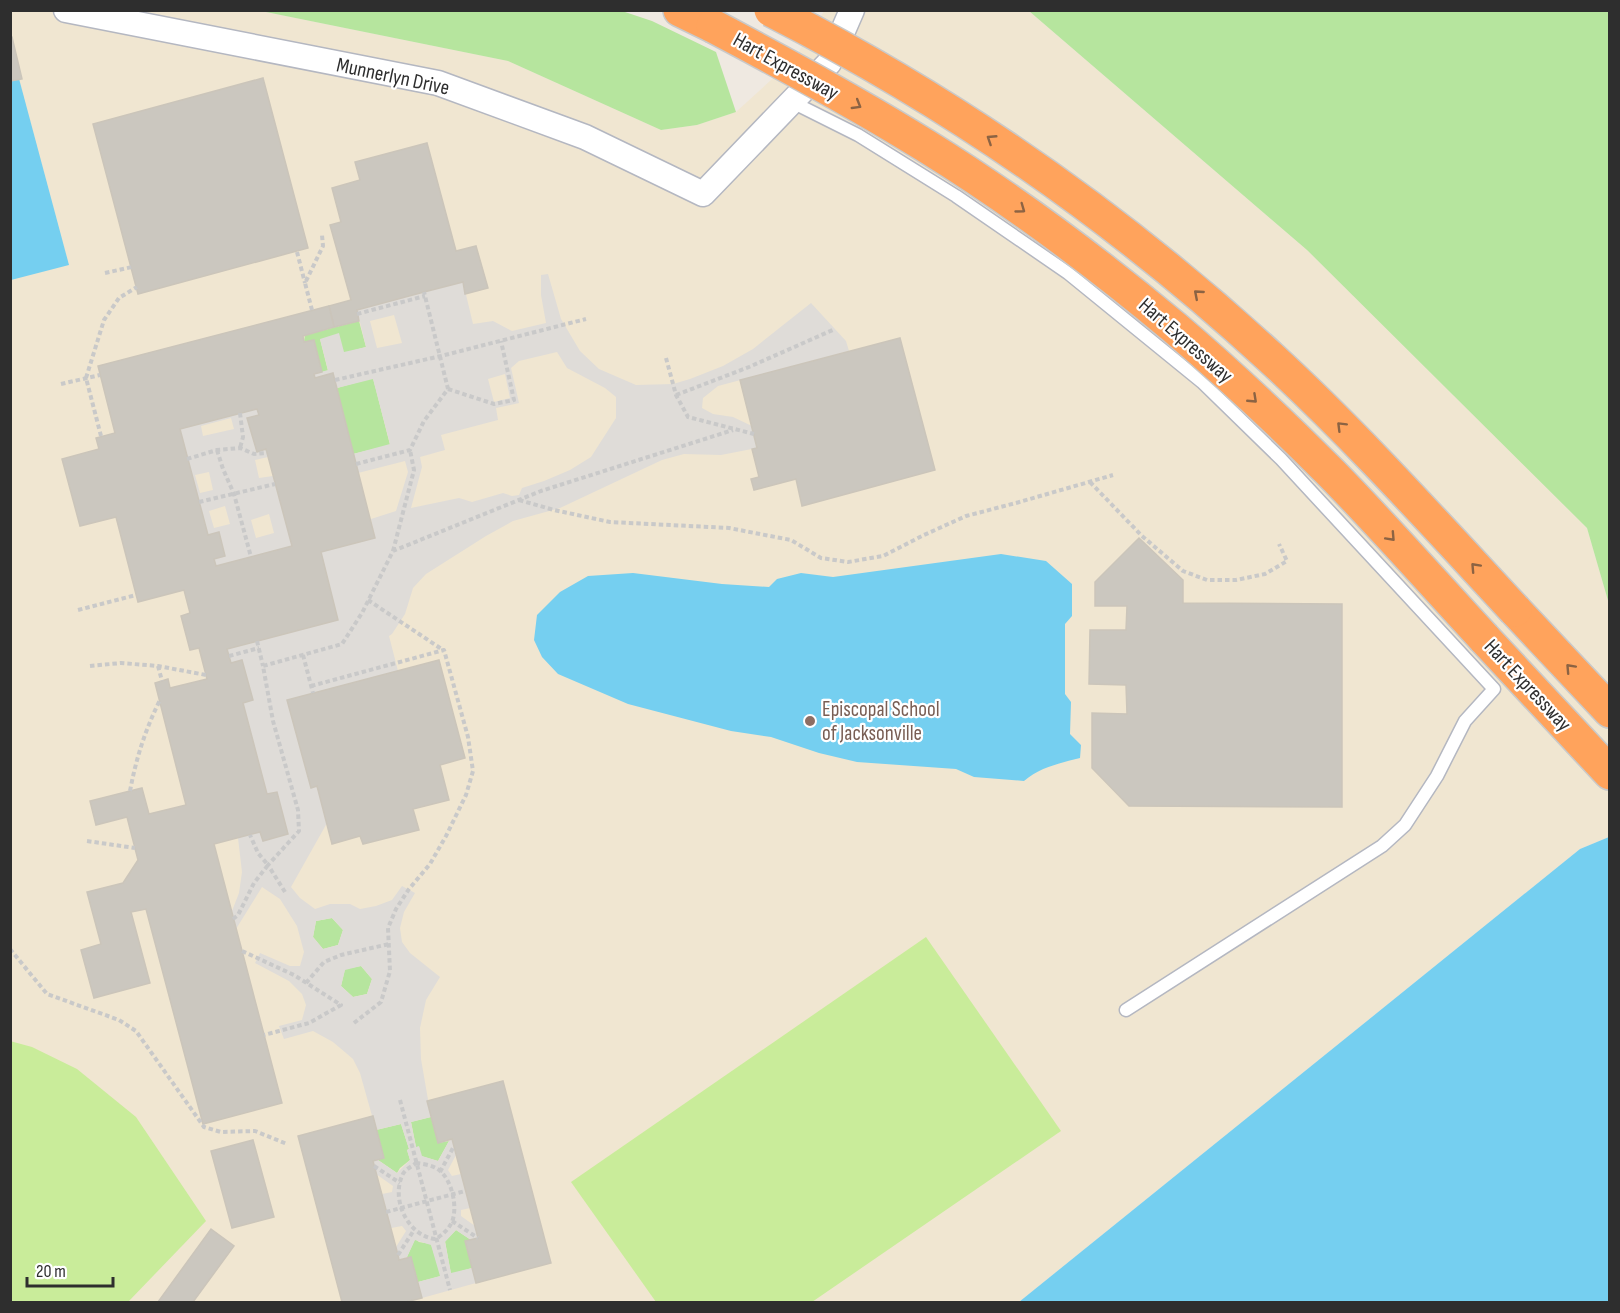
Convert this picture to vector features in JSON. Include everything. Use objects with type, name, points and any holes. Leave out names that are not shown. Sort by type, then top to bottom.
[{"type":"highway","name":"Hart Expressway","points":[[680,10],[832,90],[927,147],[1023,211],[1176,329],[1332,474],[1610,773]]},
{"type":"highway","name":"Hart Expressway","points":[[771,10],[856,56],[996,141],[1117,229],[1189,287],[1269,356],[1342,426],[1610,711]]},
{"type":"street","name":"Munnerlyn Drive","points":[[66,10],[438,83],[585,137],[704,194],[792,102]]},
{"type":"street","points":[[792,102],[830,63],[852,10]]},
{"type":"lane","points":[[792,102],[858,135],[965,202],[1068,273],[1202,382],[1288,466],[1494,689],[1465,721],[1437,776],[1405,825],[1382,846],[1126,1010]]},
{"type":"path","points":[[305,283],[323,246],[322,235]]},
{"type":"path","points":[[297,252],[312,310]]},
{"type":"path","points":[[105,273],[132,267]]},
{"type":"path","points":[[101,436],[86,378],[104,320],[119,298],[136,287]]},
{"type":"path","points":[[263,666],[342,644],[362,614],[393,551],[414,470],[410,450],[424,421],[448,388],[424,294],[357,314]]},
{"type":"path","points":[[335,380],[586,320]]},
{"type":"path","points":[[676,395],[749,367],[835,329]]},
{"type":"path","points":[[448,388],[494,404],[514,400],[501,341]]},
{"type":"path","points":[[666,358],[676,395],[688,417],[754,434]]},
{"type":"path","points":[[61,384],[100,375]]},
{"type":"path","points":[[240,413],[243,437],[240,448]]},
{"type":"path","points":[[393,551],[541,491],[734,430]]},
{"type":"path","points":[[187,459],[218,450],[240,448],[254,454],[267,453]]},
{"type":"path","points":[[218,450],[234,494],[251,557]]},
{"type":"path","points":[[356,464],[410,450]]},
{"type":"path","points":[[518,500],[610,522],[729,528],[791,540],[820,558],[848,562],[883,556],[966,516],[1113,475]]},
{"type":"path","points":[[1090,482],[1142,536],[1183,571],[1207,580],[1236,580],[1265,574],[1287,561],[1279,544]]},
{"type":"path","points":[[199,502],[275,484]]},
{"type":"path","points":[[78,610],[136,595]]},
{"type":"path","points":[[354,1023],[381,1002],[390,971],[388,928],[396,909],[430,864],[446,836],[466,795],[473,771],[468,737],[444,650],[368,600]]},
{"type":"path","points":[[233,919],[238,915],[254,883],[300,831],[298,810],[273,721],[257,641]]},
{"type":"path","points":[[229,656],[258,648]]},
{"type":"path","points":[[311,686],[444,650]]},
{"type":"path","points":[[303,655],[314,693]]},
{"type":"path","points":[[90,666],[121,663],[158,666],[206,675]]},
{"type":"path","points":[[158,666],[162,681]]},
{"type":"path","points":[[130,791],[142,741],[160,700]]},
{"type":"path","points":[[250,835],[258,853],[285,892]]},
{"type":"path","points":[[87,841],[135,848]]},
{"type":"path","points":[[306,983],[324,962],[341,955],[389,944]]},
{"type":"path","points":[[10,949],[47,994],[119,1020],[136,1031],[204,1127],[221,1131],[255,1131],[287,1144]]},
{"type":"path","points":[[242,951],[294,975],[341,1005],[309,1023],[264,1035]]},
{"type":"path","points":[[400,1100],[450,1290]]},
{"type":"path","points":[[440,1172],[454,1146]]},
{"type":"path","points":[[416,1163],[439,1170],[453,1194],[452,1221],[446,1231],[436,1239],[428,1238],[414,1230],[407,1222],[402,1208],[400,1183],[403,1173],[416,1163]]},
{"type":"path","points":[[374,1166],[400,1183]]},
{"type":"path","points":[[386,1212],[465,1191]]},
{"type":"path","points":[[452,1221],[478,1238]]},
{"type":"path","points":[[398,1255],[414,1230]]},
{"type":"shaded area","name":"Episcopal School of Jacksonville","points":[[10,11],[261,11],[508,61],[661,130],[697,125],[736,112],[794,59],[824,11],[1029,11],[1307,250],[1587,528],[1609,604],[1609,837],[1580,849],[1019,1302],[11,1302]]},
{"type":"shaded area","points":[[548,274],[561,319],[580,351],[599,369],[636,385],[673,384],[723,366],[753,349],[811,303],[846,341],[849,351],[718,386],[703,398],[702,408],[713,414],[733,417],[752,426],[757,448],[721,455],[684,454],[662,460],[560,508],[513,521],[426,574],[413,588],[405,614],[389,636],[398,671],[287,700],[311,788],[317,786],[327,823],[291,887],[300,898],[315,909],[330,904],[350,904],[360,909],[376,906],[392,900],[402,886],[415,893],[404,912],[400,928],[402,942],[410,953],[440,977],[426,1000],[420,1028],[421,1059],[431,1117],[411,1122],[416,1147],[419,1146],[422,1156],[438,1161],[452,1139],[456,1155],[448,1170],[452,1176],[461,1174],[470,1208],[461,1210],[461,1216],[475,1226],[478,1238],[471,1240],[456,1230],[445,1242],[451,1273],[472,1268],[476,1283],[422,1298],[418,1282],[440,1276],[431,1245],[415,1240],[407,1257],[399,1260],[396,1247],[406,1231],[402,1226],[391,1228],[382,1194],[392,1192],[393,1186],[376,1174],[373,1161],[378,1160],[397,1173],[410,1160],[401,1124],[376,1130],[360,1073],[353,1059],[333,1042],[313,1031],[284,1039],[279,1026],[302,1020],[306,1005],[302,994],[289,981],[255,963],[260,953],[290,966],[300,966],[304,952],[297,926],[280,899],[262,887],[236,929],[232,911],[239,893],[242,872],[238,838],[260,832],[263,841],[288,834],[277,792],[267,794],[243,703],[253,700],[242,660],[231,663],[227,649],[338,620],[321,552],[375,538],[371,519],[396,511],[408,472],[405,461],[358,473],[353,454],[390,444],[373,379],[337,388],[333,374],[315,378],[314,374],[328,370],[320,339],[339,333],[344,352],[366,347],[357,310],[463,282],[473,324],[493,321],[512,331],[546,323],[541,295],[541,275]],"holes":[[[394,315],[402,343],[377,348],[370,321]],[[557,352],[567,368],[605,388],[616,397],[616,418],[591,457],[570,470],[522,488],[519,495],[512,496],[503,493],[472,502],[459,498],[411,508],[422,467],[420,457],[445,450],[441,435],[498,420],[496,408],[519,403],[511,368],[519,361]],[[505,374],[510,398],[494,402],[488,379]],[[332,918],[343,930],[338,945],[323,949],[313,937],[316,921]],[[361,966],[372,979],[367,994],[353,997],[341,986],[345,970]]]},
{"type":"shaded area","points":[[257,409],[259,415],[248,418],[257,452],[266,449],[268,457],[255,460],[259,478],[273,476],[292,546],[216,566],[214,559],[225,556],[219,533],[208,535],[180,429]],"holes":[[[231,418],[234,429],[203,436],[201,426]],[[209,472],[213,490],[200,493],[195,475]],[[225,506],[230,524],[214,528],[209,511]],[[269,514],[274,533],[256,538],[251,520]]]},
{"type":"green space","points":[[261,11],[622,11],[652,21],[716,52],[736,112],[697,125],[661,130],[508,61]]},
{"type":"green space","points":[[1029,11],[1609,11],[1609,604],[1587,528],[1307,250]]},
{"type":"green space","points":[[359,321],[366,347],[344,353],[320,339],[328,371],[322,372],[314,340],[304,342],[305,335]]},
{"type":"green space","points":[[373,378],[390,445],[353,454],[337,388]]},
{"type":"green space","points":[[332,918],[343,930],[338,945],[323,949],[313,937],[316,921]]},
{"type":"green space","points":[[926,937],[1061,1131],[812,1302],[656,1302],[571,1182]]},
{"type":"green space","points":[[361,966],[372,979],[367,994],[353,997],[341,986],[345,969]]},
{"type":"green space","points":[[10,1041],[32,1047],[77,1069],[136,1117],[206,1221],[128,1302],[11,1302]]},
{"type":"green space","points":[[431,1117],[438,1143],[449,1141],[438,1161],[421,1156],[419,1147],[416,1147],[411,1122]]},
{"type":"green space","points":[[401,1124],[410,1160],[397,1173],[378,1160],[383,1158],[376,1130]]},
{"type":"green space","points":[[456,1230],[471,1240],[465,1241],[472,1268],[451,1274],[445,1241]]},
{"type":"green space","points":[[415,1239],[431,1244],[441,1276],[418,1282],[411,1257],[407,1257]]},
{"type":"water","points":[[14,60],[69,265],[11,280],[10,61]]},
{"type":"water","points":[[1001,554],[1046,561],[1072,584],[1072,616],[1065,624],[1065,694],[1071,702],[1070,734],[1081,745],[1080,758],[1044,769],[1024,781],[974,777],[956,769],[857,762],[819,753],[771,737],[731,731],[628,704],[558,674],[542,657],[534,640],[537,615],[560,592],[588,576],[633,573],[722,584],[769,587],[777,579],[801,573],[833,577]]},
{"type":"water","points":[[1609,837],[1609,1302],[1019,1302],[1580,849]]},
{"type":"building","points":[[10,37],[12,37],[22,79],[10,81]]},
{"type":"building","points":[[263,78],[308,248],[138,294],[93,124]]},
{"type":"building","points":[[427,143],[456,251],[476,246],[488,288],[465,294],[463,282],[357,310],[359,321],[334,327],[329,306],[351,300],[330,225],[341,222],[332,188],[360,180],[355,162]]},
{"type":"building","points":[[329,306],[334,327],[303,336],[304,342],[314,340],[322,372],[314,374],[315,378],[333,373],[375,538],[321,552],[338,620],[227,649],[231,663],[242,660],[253,700],[243,703],[267,794],[277,792],[288,834],[263,841],[260,832],[214,844],[282,1103],[203,1124],[146,909],[131,912],[150,983],[94,998],[81,950],[101,944],[87,892],[123,883],[138,860],[127,817],[96,825],[90,801],[142,788],[149,814],[186,805],[155,683],[168,679],[170,688],[207,679],[199,648],[190,650],[181,616],[190,613],[184,590],[138,602],[116,517],[80,526],[62,459],[99,449],[96,438],[115,433],[98,366]],"holes":[[[257,409],[259,415],[247,418],[257,452],[266,449],[292,546],[216,566],[214,559],[225,556],[219,532],[208,535],[180,429]]]},
{"type":"building","points":[[900,338],[935,470],[802,506],[796,479],[754,490],[751,479],[759,477],[752,449],[757,448],[740,380]]},
{"type":"building","points":[[1139,538],[1183,580],[1183,603],[1342,604],[1342,807],[1129,806],[1092,768],[1092,713],[1127,714],[1126,685],[1089,684],[1090,630],[1126,630],[1127,606],[1095,606],[1095,582]]},
{"type":"building","points":[[439,660],[465,758],[440,765],[449,800],[413,809],[419,830],[363,844],[360,836],[332,844],[317,786],[311,788],[287,700]]},
{"type":"building","points":[[503,1081],[551,1263],[476,1283],[465,1241],[478,1238],[452,1139],[438,1143],[427,1101]]},
{"type":"building","points":[[373,1116],[384,1158],[373,1161],[399,1260],[411,1257],[422,1298],[406,1302],[342,1302],[298,1136]]},
{"type":"building","points":[[253,1140],[274,1217],[232,1228],[211,1151]]},
{"type":"building","points":[[211,1229],[234,1246],[193,1302],[158,1302]]},
{"type":"place","name":"Episcopal School of Jacksonville","points":[[810,721]]}]
